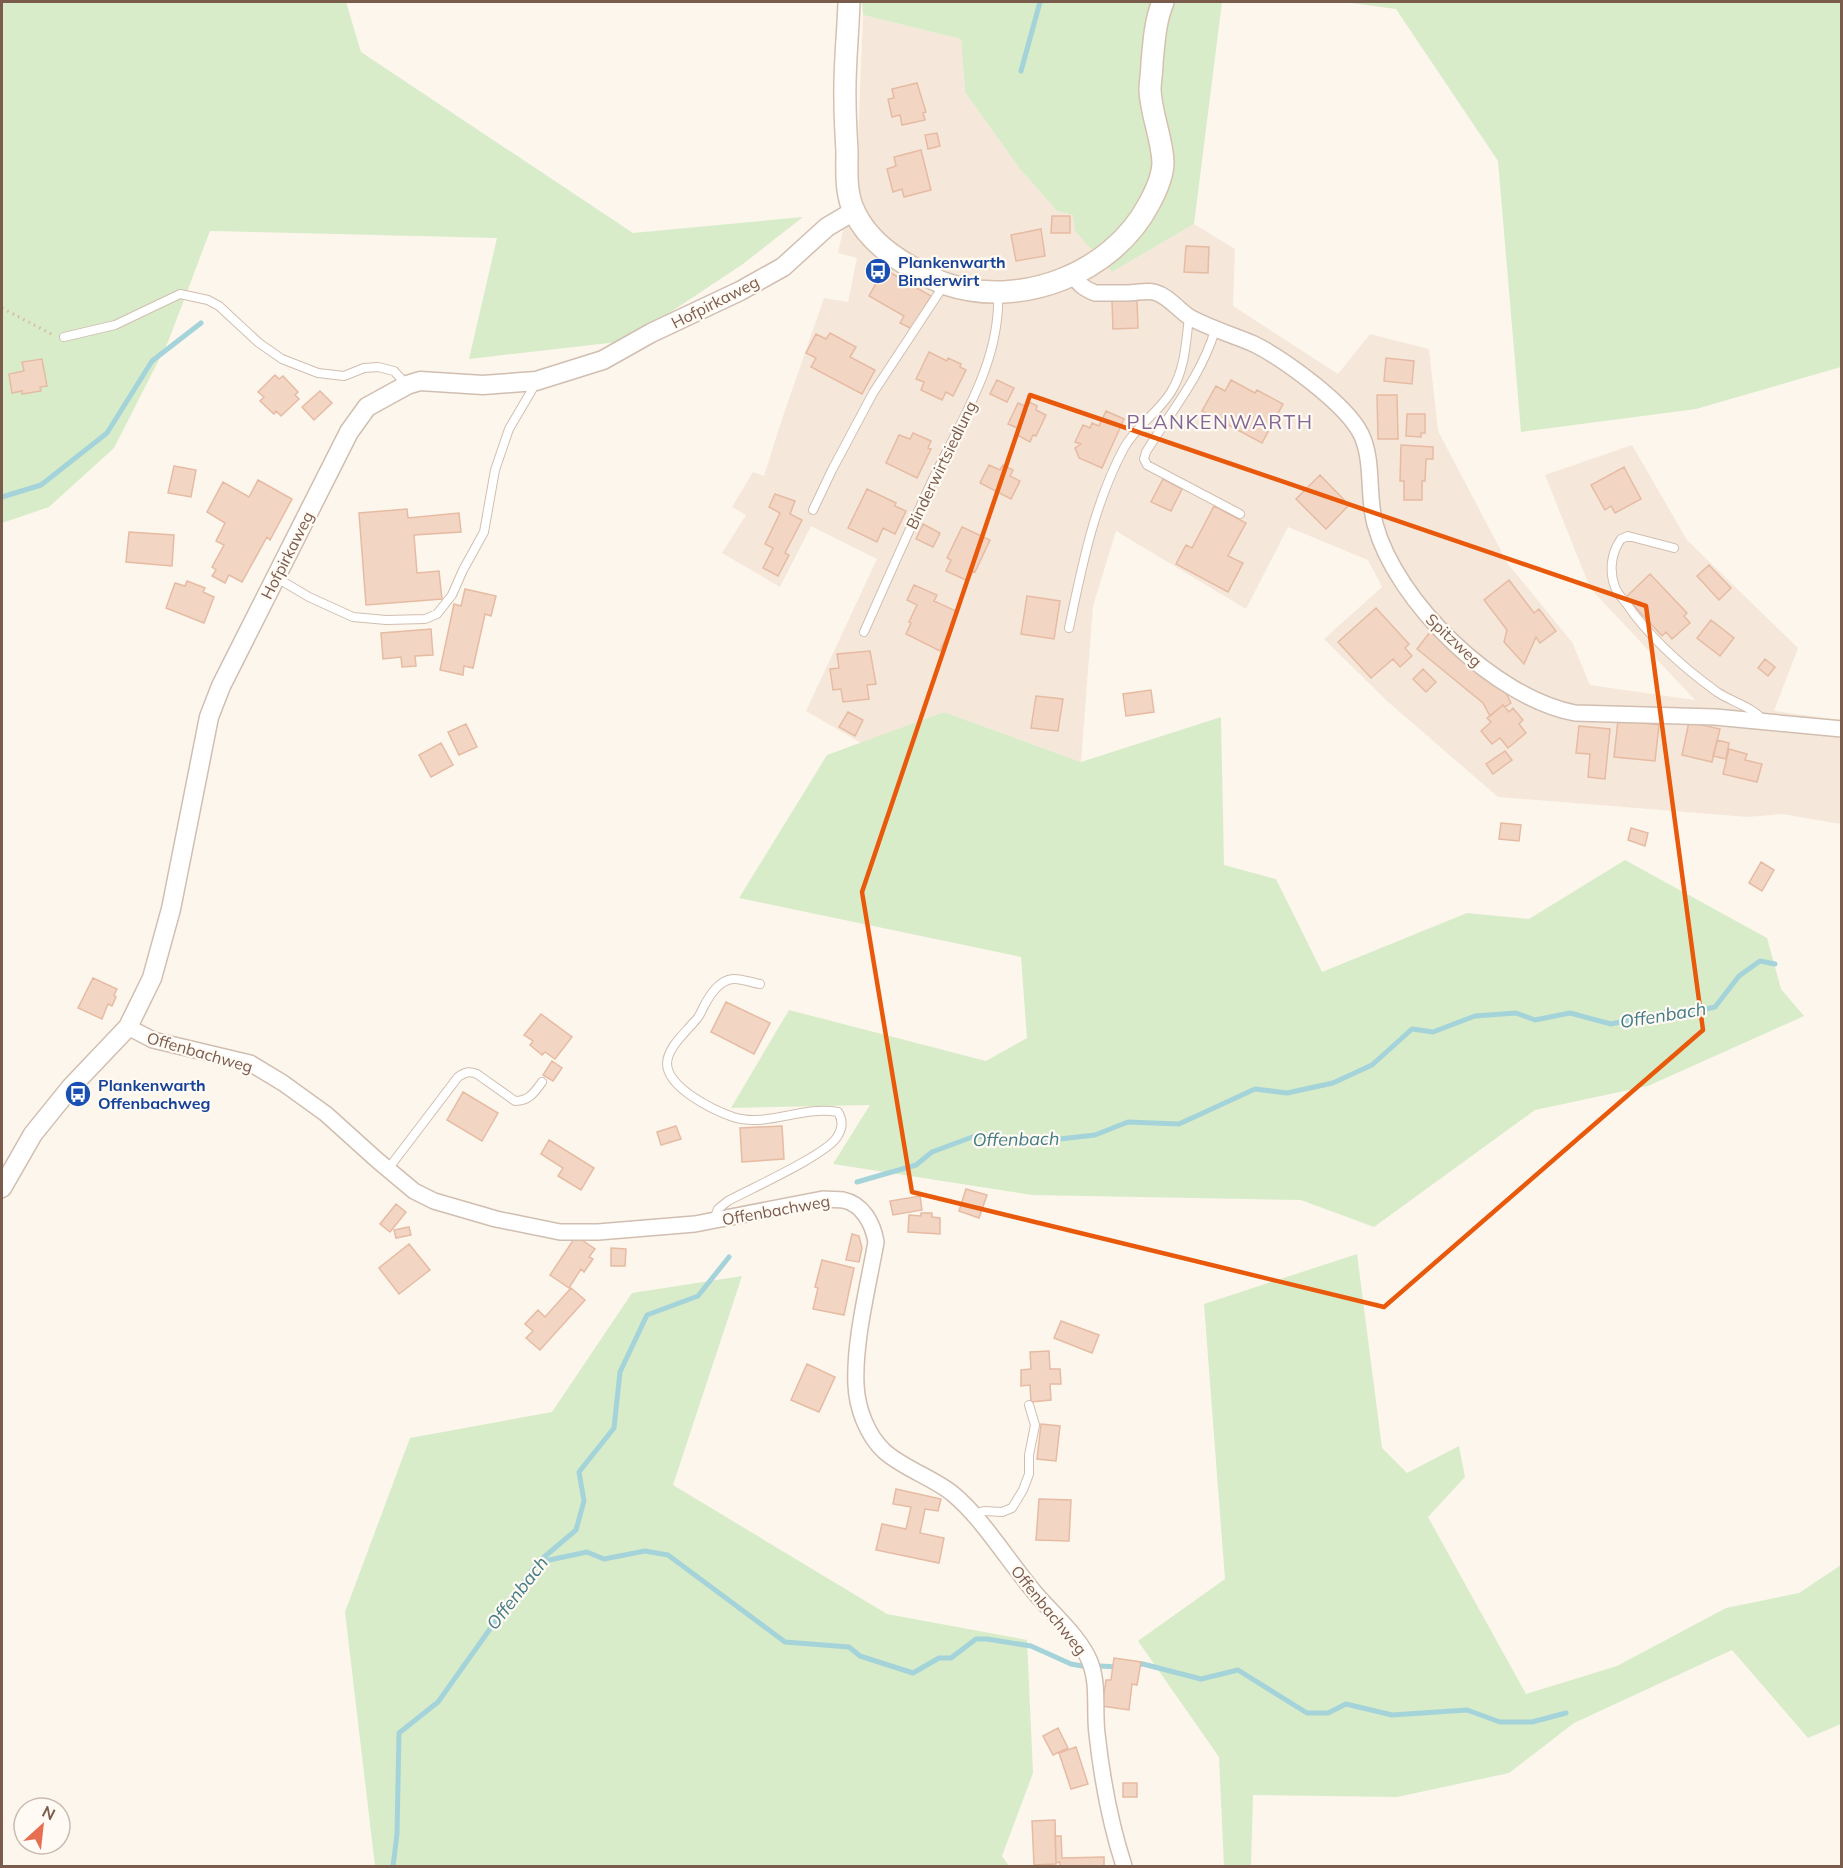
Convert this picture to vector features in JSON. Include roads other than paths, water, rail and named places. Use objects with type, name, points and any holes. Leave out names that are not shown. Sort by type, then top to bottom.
[{"type":"main road","points":[[849,2],[845,99],[847,185],[854,211],[864,228],[888,253],[928,276],[945,284],[978,291],[998,292],[1028,289],[1073,275],[1118,245],[1148,205],[1163,163],[1150,91],[1157,16],[1163,2]]},
{"type":"street","name":"Hofpirkaweg","points":[[2,1188],[33,1134],[71,1087],[128,1027],[152,978],[171,909],[209,717],[221,686],[349,432],[367,407],[407,385],[420,381],[483,384],[537,381],[603,360],[651,333],[740,291],[783,267],[827,227],[854,211]]},
{"type":"street","name":"Spitzweg","points":[[1073,275],[1086,290],[1095,293],[1155,292],[1189,317],[1272,354],[1334,401],[1360,432],[1366,446],[1370,502],[1375,525],[1385,551],[1401,580],[1420,608],[1439,630],[1510,687],[1561,710],[1575,713],[1705,717],[1842,729]]},
{"type":"street","name":"Offenbachweg","points":[[128,1027],[153,1040],[250,1063],[326,1113],[414,1191],[434,1202],[496,1219],[560,1232],[598,1232],[695,1224],[823,1200],[843,1200],[861,1209],[874,1229],[876,1242],[858,1346],[856,1386],[870,1433],[884,1451],[951,1492],[973,1514],[1032,1590],[1079,1643],[1090,1661],[1096,1684],[1096,1731],[1106,1799],[1124,1866]]},
{"type":"lane","points":[[813,510],[873,393],[945,284]]},
{"type":"lane","name":"Binderwirtsiedlung","points":[[864,632],[934,478],[978,389],[995,336],[999,311],[998,292]]},
{"type":"lane","points":[[64,337],[115,325],[180,294],[207,300],[219,306],[259,343],[282,358],[318,373],[344,376],[364,368],[378,367],[394,371],[407,385]]},
{"type":"lane","points":[[1069,628],[1095,516],[1125,447],[1138,428],[1155,412],[1170,392],[1182,369],[1189,317]]},
{"type":"lane","points":[[1215,330],[1188,386],[1146,452],[1144,459],[1148,465],[1240,514]]},
{"type":"lane","points":[[276,578],[309,597],[353,617],[386,620],[424,619],[437,614],[452,595],[484,532],[495,470],[510,429],[537,381]]},
{"type":"lane","points":[[1674,548],[1634,537],[1628,536],[1621,539],[1612,556],[1616,588],[1650,633],[1689,670],[1719,693],[1759,714],[1764,722]]},
{"type":"lane","points":[[713,1221],[718,1209],[728,1201],[822,1151],[836,1139],[842,1128],[842,1118],[838,1112],[827,1110],[810,1110],[785,1116],[753,1119],[734,1117],[693,1097],[679,1087],[670,1074],[667,1062],[672,1051],[684,1032],[696,1020],[711,993],[720,984],[733,979],[760,984]]},
{"type":"lane","points":[[388,1169],[463,1073],[477,1074],[515,1101],[531,1097],[542,1082]]},
{"type":"lane","points":[[973,1514],[984,1511],[1002,1512],[1012,1508],[1023,1490],[1029,1474],[1029,1455],[1035,1425],[1029,1405]]},
{"type":"waterway","points":[[1021,71],[1040,2]]},
{"type":"waterway","points":[[2,497],[41,485],[107,433],[152,361],[201,323]]},
{"type":"waterway","name":"Offenbach","points":[[857,1182],[916,1165],[932,1152],[975,1136],[1042,1141],[1095,1135],[1128,1122],[1179,1124],[1255,1089],[1287,1093],[1333,1083],[1372,1065],[1412,1029],[1433,1032],[1475,1016],[1516,1013],[1535,1020],[1570,1013],[1611,1024],[1671,1011],[1689,1013],[1715,1007],[1739,976],[1760,961],[1775,964]]},
{"type":"waterway","name":"Offenbach","points":[[393,1866],[397,1834],[399,1733],[438,1702],[537,1563],[576,1530],[584,1501],[579,1472],[614,1428],[620,1372],[647,1315],[698,1296],[729,1257]]},
{"type":"waterway","points":[[540,1562],[587,1552],[604,1559],[645,1551],[668,1555],[785,1642],[849,1647],[860,1656],[913,1673],[939,1658],[951,1658],[976,1639],[1031,1646],[1071,1664],[1082,1666]]},
{"type":"waterway","points":[[1134,1665],[1143,1664],[1201,1679],[1238,1670],[1307,1713],[1328,1713],[1346,1704],[1392,1715],[1467,1710],[1500,1722],[1532,1722],[1566,1713]]},
{"type":"waterway","points":[[1100,1666],[1118,1667]]},
{"type":"place","name":"Plankenwarth Binderwirt","points":[[878,271]]},
{"type":"place","name":"Plankenwarth Offenbachweg","points":[[78,1094]]},
{"type":"district","name":"PLANKENWARTH","points":[[1220,421]]}]
